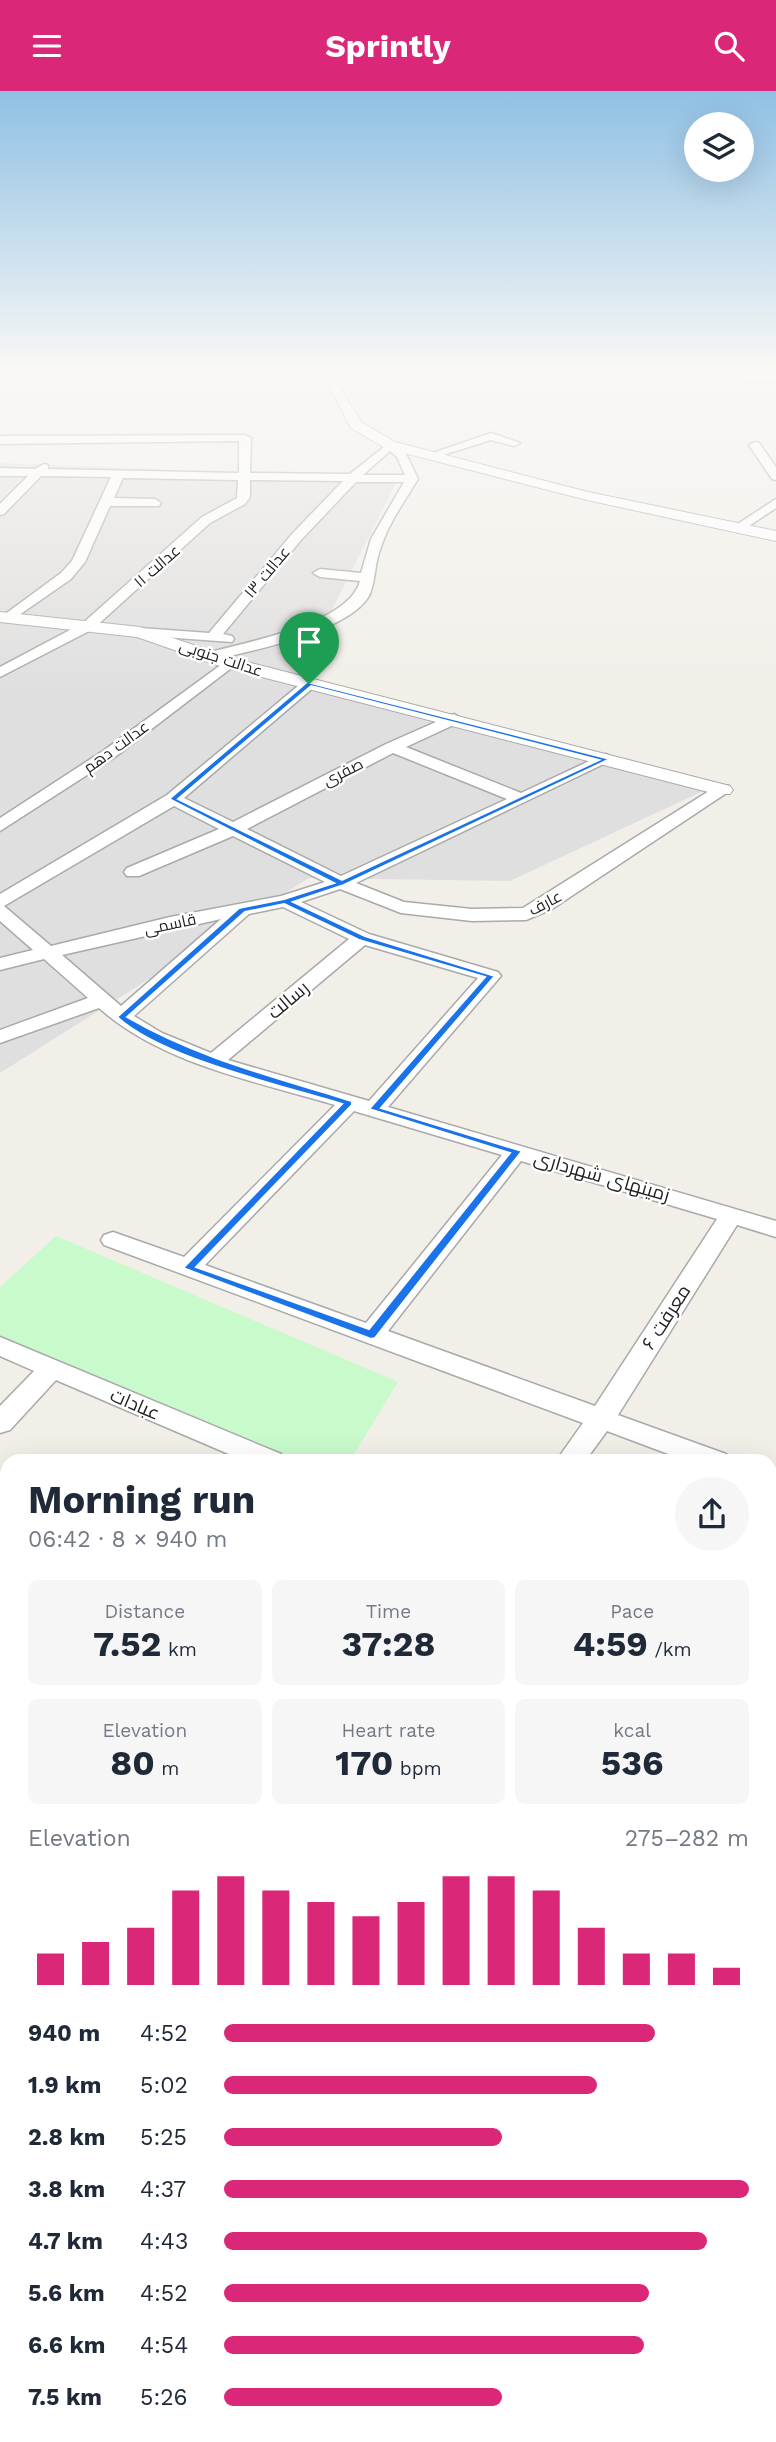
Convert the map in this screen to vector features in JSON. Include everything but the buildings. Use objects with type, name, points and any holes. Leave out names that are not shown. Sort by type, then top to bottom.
[{"type":"street","points":[[0,511],[6,499],[33,476]]},
{"type":"street","points":[[4,618],[73,569],[87,548],[118,476]]},
{"type":"street","points":[[190,476],[412,479]]},
{"type":"street","points":[[509,476],[587,496],[776,536]]},
{"type":"street","name":"عدالت ۱۱","points":[[88,626],[206,520],[241,501],[243,477]]},
{"type":"street","name":"عدالت ۱۳","points":[[218,652],[282,553],[351,477]]},
{"type":"street","points":[[218,652],[312,627],[350,609],[361,599],[369,578],[370,560],[383,527],[412,479]]},
{"type":"street","points":[[106,502],[155,503]]},
{"type":"street","points":[[739,527],[776,503]]},
{"type":"street","points":[[320,573],[369,578]]},
{"type":"street","name":"عدالت جنوبی","points":[[4,618],[140,632],[218,652],[309,684],[723,790]]},
{"type":"street","points":[[0,673],[88,626]]},
{"type":"street","name":"عدالت دهم","points":[[0,826],[109,754],[218,652]]},
{"type":"street","points":[[0,902],[173,799],[309,684]]},
{"type":"street","name":"صفری","points":[[133,872],[234,829],[392,747],[454,719]]},
{"type":"street","points":[[392,747],[522,799]]},
{"type":"street","name":"قاسمی","points":[[0,964],[51,954],[170,923],[285,901],[341,883],[606,759]]},
{"type":"street","name":"عارف","points":[[173,799],[341,883],[401,907],[472,915],[526,914],[545,905],[723,790]]},
{"type":"street","points":[[285,901],[362,938],[491,976],[374,1109]]},
{"type":"street","points":[[121,1017],[242,910]]},
{"type":"street","name":"زمینهای شهرداری","points":[[0,911],[121,1017],[155,1037],[213,1062],[776,1229]]},
{"type":"street","name":"رسالت","points":[[213,1062],[362,938]]},
{"type":"street","points":[[0,1037],[102,1000]]},
{"type":"street","points":[[188,1268],[349,1103]]},
{"type":"street","points":[[371,1335],[517,1151]]},
{"type":"street","name":"معرفت ۶","points":[[575,1454],[601,1419],[732,1215]]},
{"type":"street","points":[[113,1240],[697,1454]]},
{"type":"street","name":"عبادات","points":[[0,1346],[219,1452]]},
{"type":"street","points":[[0,1423],[52,1369]]},
{"type":"shaded area","points":[[0,476],[316,476],[398,479],[320,633],[285,656],[309,684],[716,785],[510,881],[309,878],[0,1073]]},
{"type":"green space","points":[[56,1236],[398,1382],[354,1454],[255,1454],[0,1345],[0,1287]]},
{"type":"route","points":[[309,684],[173,799],[341,883],[285,901],[242,910],[121,1017],[155,1037],[213,1062],[349,1103],[188,1268],[371,1335],[517,1151],[374,1109],[491,976],[362,938],[285,901],[341,883],[606,759],[309,684]]}]
